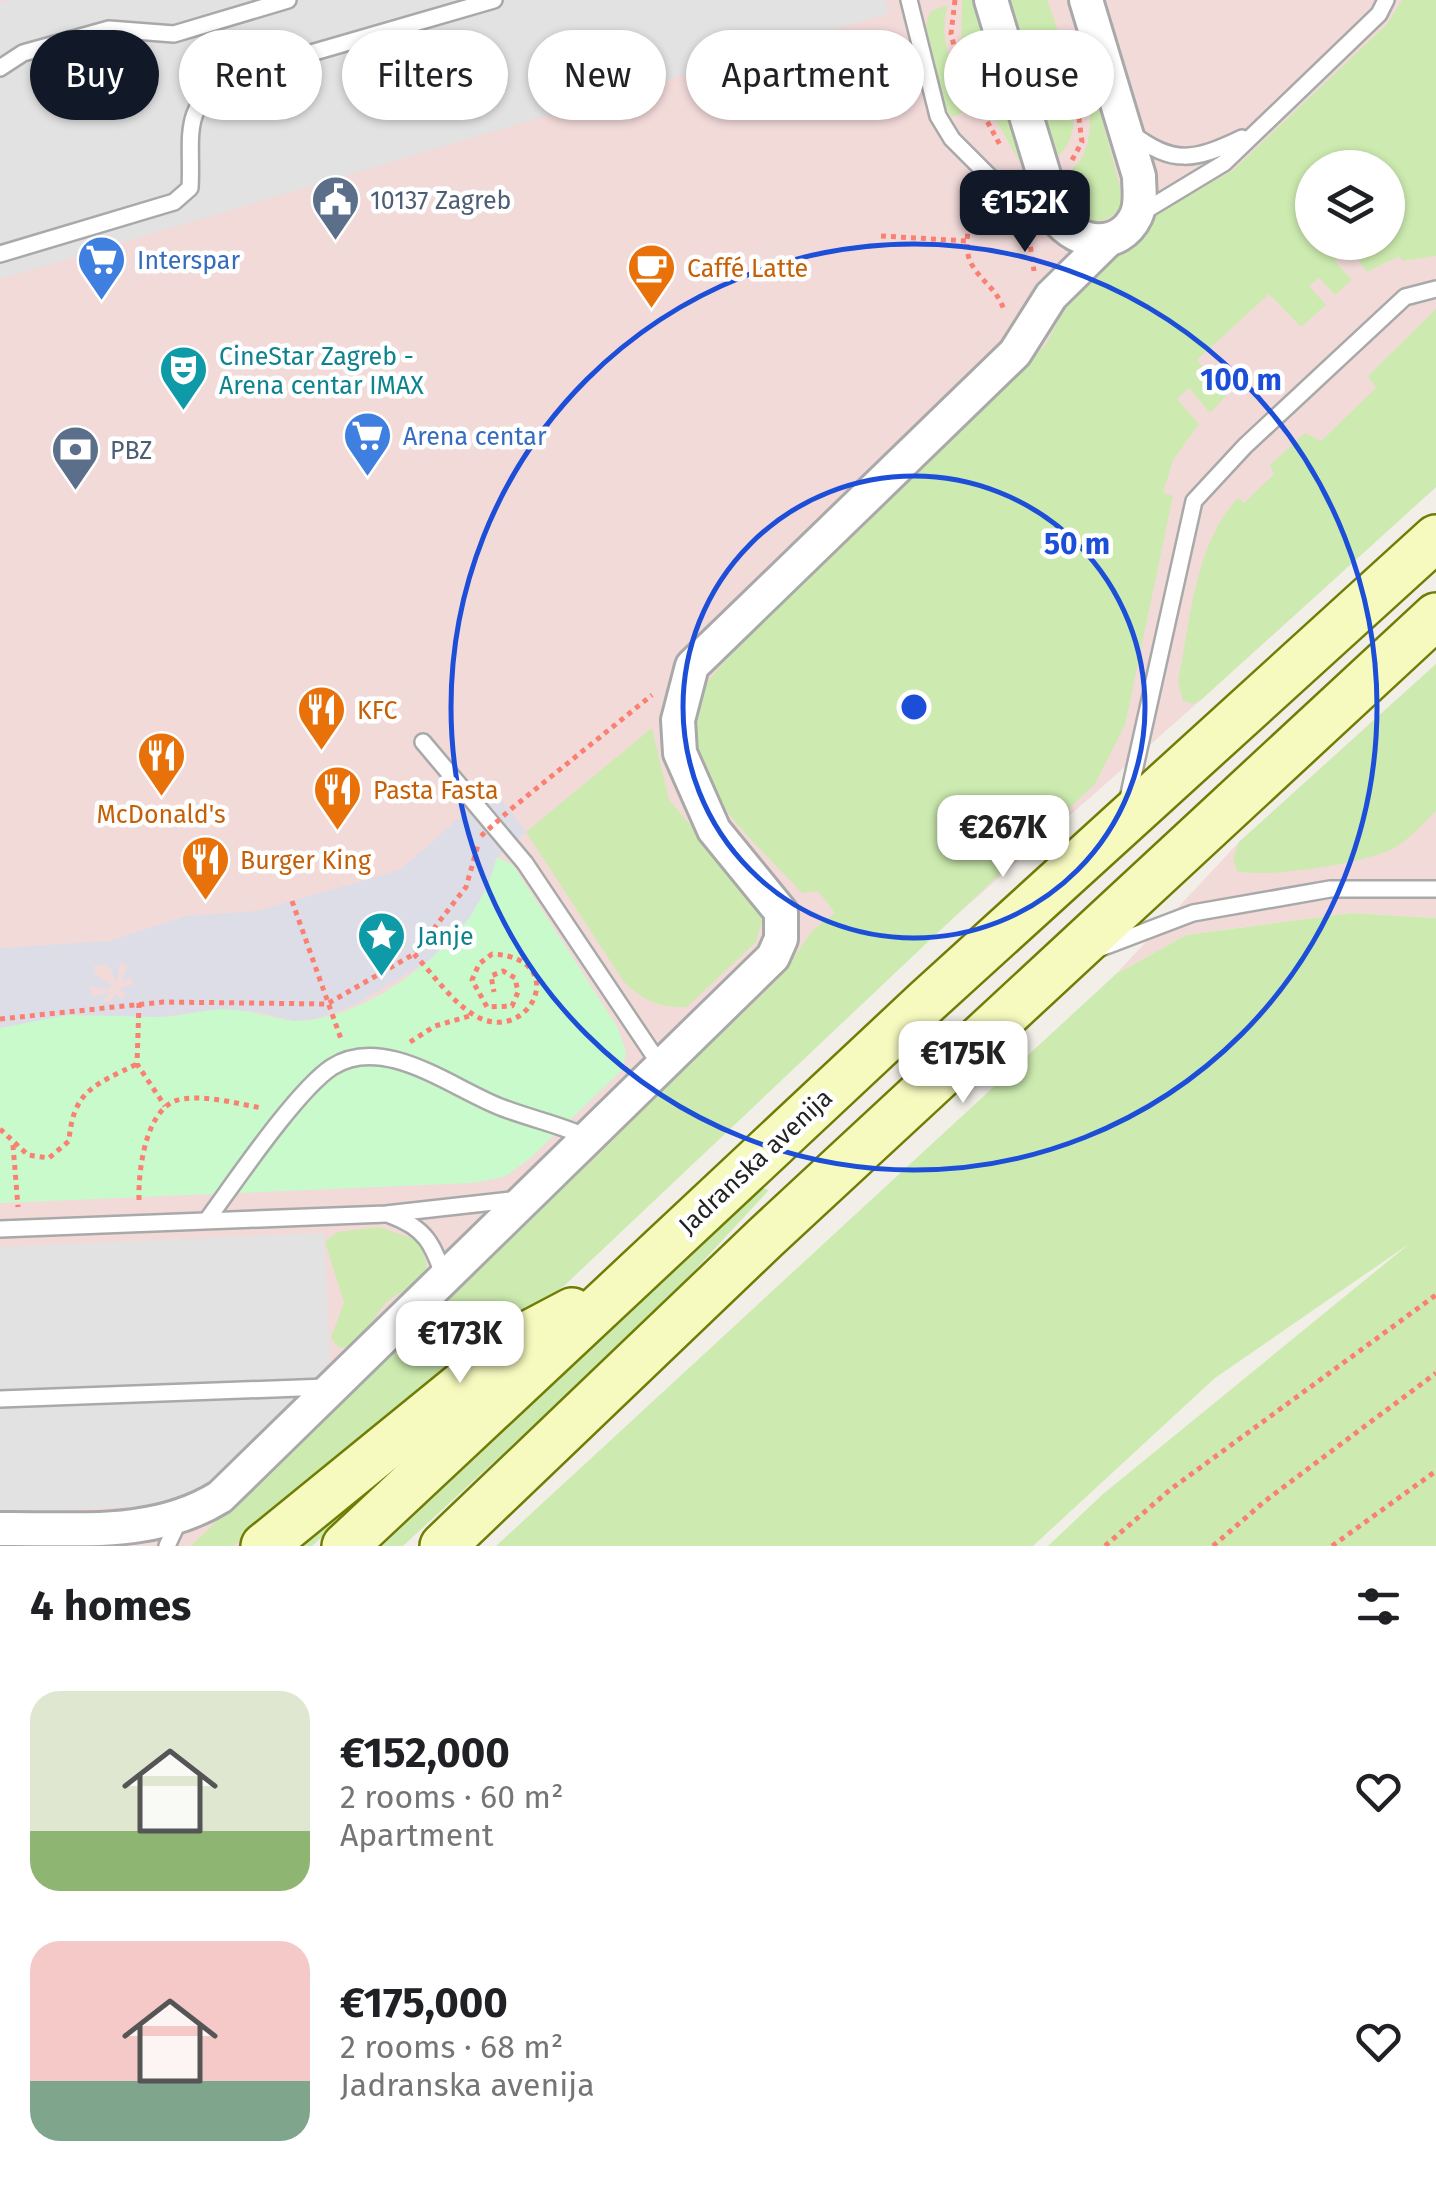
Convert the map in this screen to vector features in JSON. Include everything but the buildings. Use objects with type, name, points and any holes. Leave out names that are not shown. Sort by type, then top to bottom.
[{"type":"main road","name":"Jadranska avenija","points":[[345,1546],[1123,821],[1436,538]]},
{"type":"main road","points":[[443,1546],[1060,964],[1436,616]]},
{"type":"main road","points":[[264,1546],[518,1340],[627,1282]]},
{"type":"street","points":[[990,0],[1031,181],[1078,239],[1108,240]]},
{"type":"street","points":[[1042,287],[1135,218],[1139,176],[1086,0]]},
{"type":"street","points":[[0,1529],[130,1526],[173,1533],[220,1498],[773,958],[781,939],[781,912],[714,830],[680,753],[678,720],[692,666],[1015,352],[1042,287],[1055,211]]},
{"type":"lane","points":[[0,68],[23,53],[109,28],[174,34],[288,0]]},
{"type":"lane","points":[[0,254],[174,202],[190,188],[190,120],[202,94],[228,77],[494,0]]},
{"type":"lane","points":[[909,0],[945,128],[988,179],[1001,188],[1031,181]]},
{"type":"lane","points":[[1135,218],[1165,195],[1224,163],[1379,14],[1386,0]]},
{"type":"lane","points":[[1123,127],[1159,154],[1184,158],[1220,149],[1254,132]]},
{"type":"lane","points":[[1123,821],[1194,501],[1245,446],[1405,297],[1436,289]]},
{"type":"lane","points":[[423,742],[525,863],[661,1066]]},
{"type":"lane","points":[[1060,964],[1193,914],[1330,889],[1436,889]]},
{"type":"lane","points":[[207,1220],[304,1096],[331,1067],[356,1057],[389,1058],[502,1108],[589,1138]]},
{"type":"lane","points":[[0,1229],[386,1214],[530,1198]]},
{"type":"lane","points":[[386,1214],[417,1225],[432,1240],[445,1280]]},
{"type":"lane","points":[[0,1399],[333,1387]]},
{"type":"path","points":[[1042,287],[1032,248],[1031,181],[1072,161],[1082,142],[1079,120]]},
{"type":"path","points":[[881,236],[968,241]]},
{"type":"path","points":[[0,1019],[139,1003],[327,1004],[414,954],[466,887],[480,836],[692,666]]},
{"type":"path","points":[[292,900],[342,1042]]},
{"type":"path","points":[[414,954],[473,1015],[496,1023],[517,1018],[532,1007],[537,980],[529,964],[514,956],[492,954],[479,964],[472,980],[487,1007],[512,1006],[518,992],[515,978],[503,971],[492,976],[494,992]]},
{"type":"path","points":[[139,1003],[137,1064],[165,1106]]},
{"type":"path","points":[[403,1046],[435,1026],[473,1015]]},
{"type":"path","points":[[0,1129],[12,1145],[28,1155],[49,1158],[69,1142],[71,1116],[79,1098],[137,1064]]},
{"type":"path","points":[[139,1202],[141,1152],[165,1106],[182,1098],[279,1110]]},
{"type":"path","points":[[12,1145],[18,1208]]},
{"type":"path","points":[[1105,1546],[1171,1489],[1436,1295]]},
{"type":"path","points":[[1214,1546],[1265,1501],[1436,1373]]},
{"type":"path","points":[[1332,1546],[1436,1471]]},
{"type":"shaded area","points":[[0,0],[1436,0],[1436,487],[1202,699],[240,1546],[0,1546]]},
{"type":"shaded area","points":[[885,0],[889,13],[832,30],[686,30],[686,74],[666,80],[666,30],[528,30],[528,120],[531,120],[0,279],[0,3]]},
{"type":"shaded area","points":[[1436,664],[1436,918],[1351,913],[1186,935],[1116,974],[1239,842]]},
{"type":"shaded area","points":[[493,788],[526,832],[497,857],[488,886],[468,920],[430,960],[354,1005],[315,1019],[293,1021],[260,1012],[220,1009],[161,1017],[67,1015],[0,1028],[0,948],[109,941],[186,916],[257,911],[400,870]],"holes":[[[120,962],[128,965],[121,983],[131,977],[133,984],[120,989],[126,994],[123,998],[119,999],[117,993],[111,1001],[101,1003],[110,992],[92,997],[89,986],[108,989],[112,985],[95,975],[94,966],[108,964],[117,983]]]},
{"type":"shaded area","points":[[324,1233],[330,1361],[271,1429],[211,1481],[158,1506],[0,1512],[0,1247]]},
{"type":"green space","points":[[962,0],[974,0],[985,30],[961,30]]},
{"type":"green space","points":[[1009,0],[1047,0],[1058,30],[1018,30]]},
{"type":"green space","points":[[1402,0],[1436,0],[1436,256],[1402,261],[1401,260],[1405,260],[1405,150],[1295,150],[1295,260],[1334,260],[1352,280],[1335,295],[1319,278],[1309,286],[1326,305],[1301,327],[1269,294],[1197,360],[1226,396],[1210,413],[1189,388],[1177,399],[1199,424],[1173,460],[1163,493],[1173,496],[1125,725],[1095,784],[565,1285],[233,1546],[191,1546],[777,980],[813,930],[835,913],[818,891],[802,893],[761,851],[704,776],[695,749],[693,720],[702,691],[741,643],[1021,371],[1046,344],[1071,296],[1156,213],[1232,171],[1387,24]]},
{"type":"green space","points":[[948,5],[944,104],[933,81],[926,50],[931,11]]},
{"type":"green space","points":[[996,120],[1009,120],[1021,164]]},
{"type":"green space","points":[[1045,120],[1073,120],[1067,145],[1056,157]]},
{"type":"green space","points":[[1090,120],[1102,120],[1122,195],[1119,208],[1111,216],[1087,223],[1069,210],[1060,176],[1076,166],[1089,133]]},
{"type":"green space","points":[[1358,260],[1391,260],[1367,272]]},
{"type":"green space","points":[[1436,309],[1436,487],[1202,699],[1194,704],[1183,701],[1178,681],[1196,584],[1223,517],[1238,498],[1244,503],[1274,474],[1270,465],[1305,433],[1321,441],[1376,388],[1368,376]]},
{"type":"green space","points":[[1436,664],[1436,811],[1405,841],[1381,854],[1292,871],[1237,871],[1233,859],[1239,842]]},
{"type":"green space","points":[[652,728],[669,800],[755,900],[762,922],[756,942],[687,1007],[652,1002],[624,982],[526,832]]},
{"type":"green space","points":[[497,857],[513,865],[618,1028],[626,1052],[623,1069],[528,1160],[504,1177],[472,1183],[0,1203],[0,1028],[79,1014],[159,1017],[220,1009],[299,1021],[340,1013],[399,983],[449,939],[486,885]]},
{"type":"green space","points":[[1351,913],[1436,918],[1436,1546],[1048,1546],[1103,1494],[1409,1244],[1215,1378],[1033,1546],[496,1546],[1116,974],[1186,935]]},
{"type":"green space","points":[[763,1188],[769,1190],[657,1311],[403,1546],[382,1546]]},
{"type":"green space","points":[[379,1227],[417,1240],[425,1256],[424,1277],[391,1298],[360,1339],[339,1348],[331,1338],[344,1302],[325,1242],[337,1232]]},
{"type":"green space","points":[[350,1497],[356,1506],[312,1546],[290,1546]]},
{"type":"place","name":"10137 Zagreb","points":[[335,242]]},
{"type":"place","name":"Interspar","points":[[102,302]]},
{"type":"place","name":"Caffé Latte","points":[[652,310]]},
{"type":"place","name":"CineStar Zagreb - Arena centar IMAX","points":[[184,412]]},
{"type":"place","name":"Arena centar","points":[[368,478]]},
{"type":"place","name":"PBZ","points":[[75,492]]},
{"type":"place","name":"KFC","points":[[322,752]]},
{"type":"place","name":"McDonald's","points":[[161,798]]},
{"type":"place","name":"Pasta Fasta","points":[[338,832]]},
{"type":"place","name":"Burger King","points":[[205,902]]},
{"type":"place","name":"Janje","points":[[382,978]]}]
